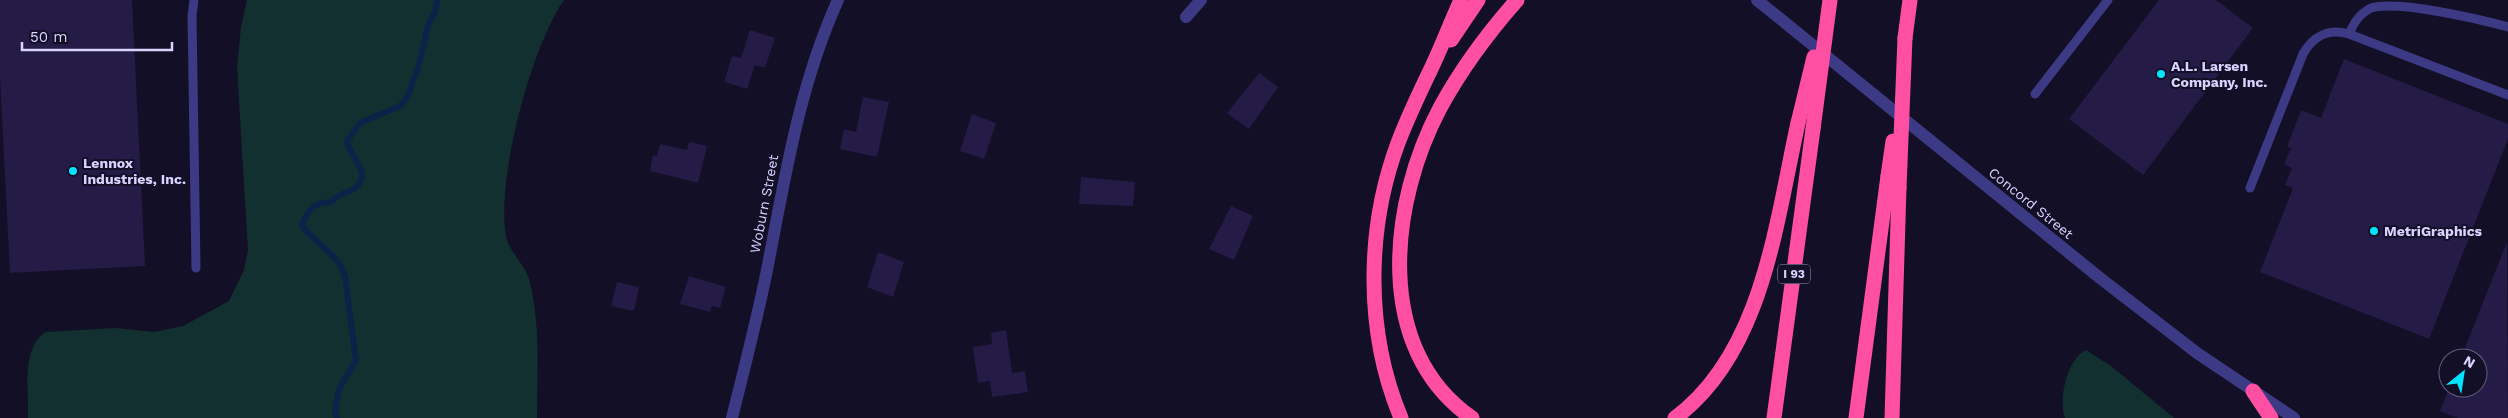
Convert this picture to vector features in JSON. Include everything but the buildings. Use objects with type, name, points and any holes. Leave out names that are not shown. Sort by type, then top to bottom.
[{"type":"highway","points":[[1401,418],[1390,389],[1378,335],[1374,284],[1376,243],[1382,199],[1397,144],[1461,0]]},
{"type":"highway","points":[[1429,74],[1478,0]]},
{"type":"highway","points":[[1472,418],[1439,387],[1427,370],[1411,339],[1401,300],[1401,250],[1412,181],[1431,126],[1451,89],[1474,54],[1517,0]]},
{"type":"highway","points":[[1675,418],[1698,398],[1712,382],[1740,340],[1747,324],[1768,262],[1798,123],[1829,0]]},
{"type":"highway","name":"I 93","points":[[1774,418],[1829,0]]},
{"type":"highway","points":[[1856,418],[1910,0]]},
{"type":"highway","points":[[1892,418],[1905,38]]},
{"type":"highway","points":[[2253,391],[2271,418]]},
{"type":"street","name":"Woburn Street","points":[[732,418],[756,322],[798,117],[816,52],[838,0]]},
{"type":"street","points":[[1186,17],[1201,0]]},
{"type":"street","name":"Concord Street","points":[[1757,0],[2100,278],[2197,353],[2294,418]]},
{"type":"lane","points":[[194,0],[192,16],[196,268]]},
{"type":"lane","points":[[2036,94],[2108,0]]},
{"type":"lane","points":[[2349,34],[2357,18],[2379,6],[2438,10],[2508,27]]},
{"type":"lane","points":[[2250,188],[2306,48],[2316,38],[2328,33],[2349,34],[2508,94]]},
{"type":"green space","points":[[247,0],[564,0],[552,21],[540,49],[519,114],[511,149],[504,211],[508,242],[527,273],[533,296],[538,348],[537,418],[28,418],[28,371],[30,359],[38,339],[46,332],[116,328],[154,332],[183,326],[229,301],[244,270],[248,250],[237,67],[241,27]]},
{"type":"green space","points":[[2086,350],[2111,366],[2174,418],[2065,418],[2063,401],[2069,370],[2079,355]]},
{"type":"waterway","points":[[337,418],[335,411],[339,389],[356,360],[345,277],[338,262],[302,225],[307,215],[316,205],[331,202],[354,189],[361,181],[361,170],[347,141],[360,123],[400,106],[407,98],[418,68],[429,22],[435,13],[437,0]]},
{"type":"place","name":"A.L. Larsen Company, Inc.","points":[[2161,74]]},
{"type":"place","name":"Lennox Industries, Inc.","points":[[73,171]]},
{"type":"place","name":"MetriGraphics","points":[[2374,231]]}]
